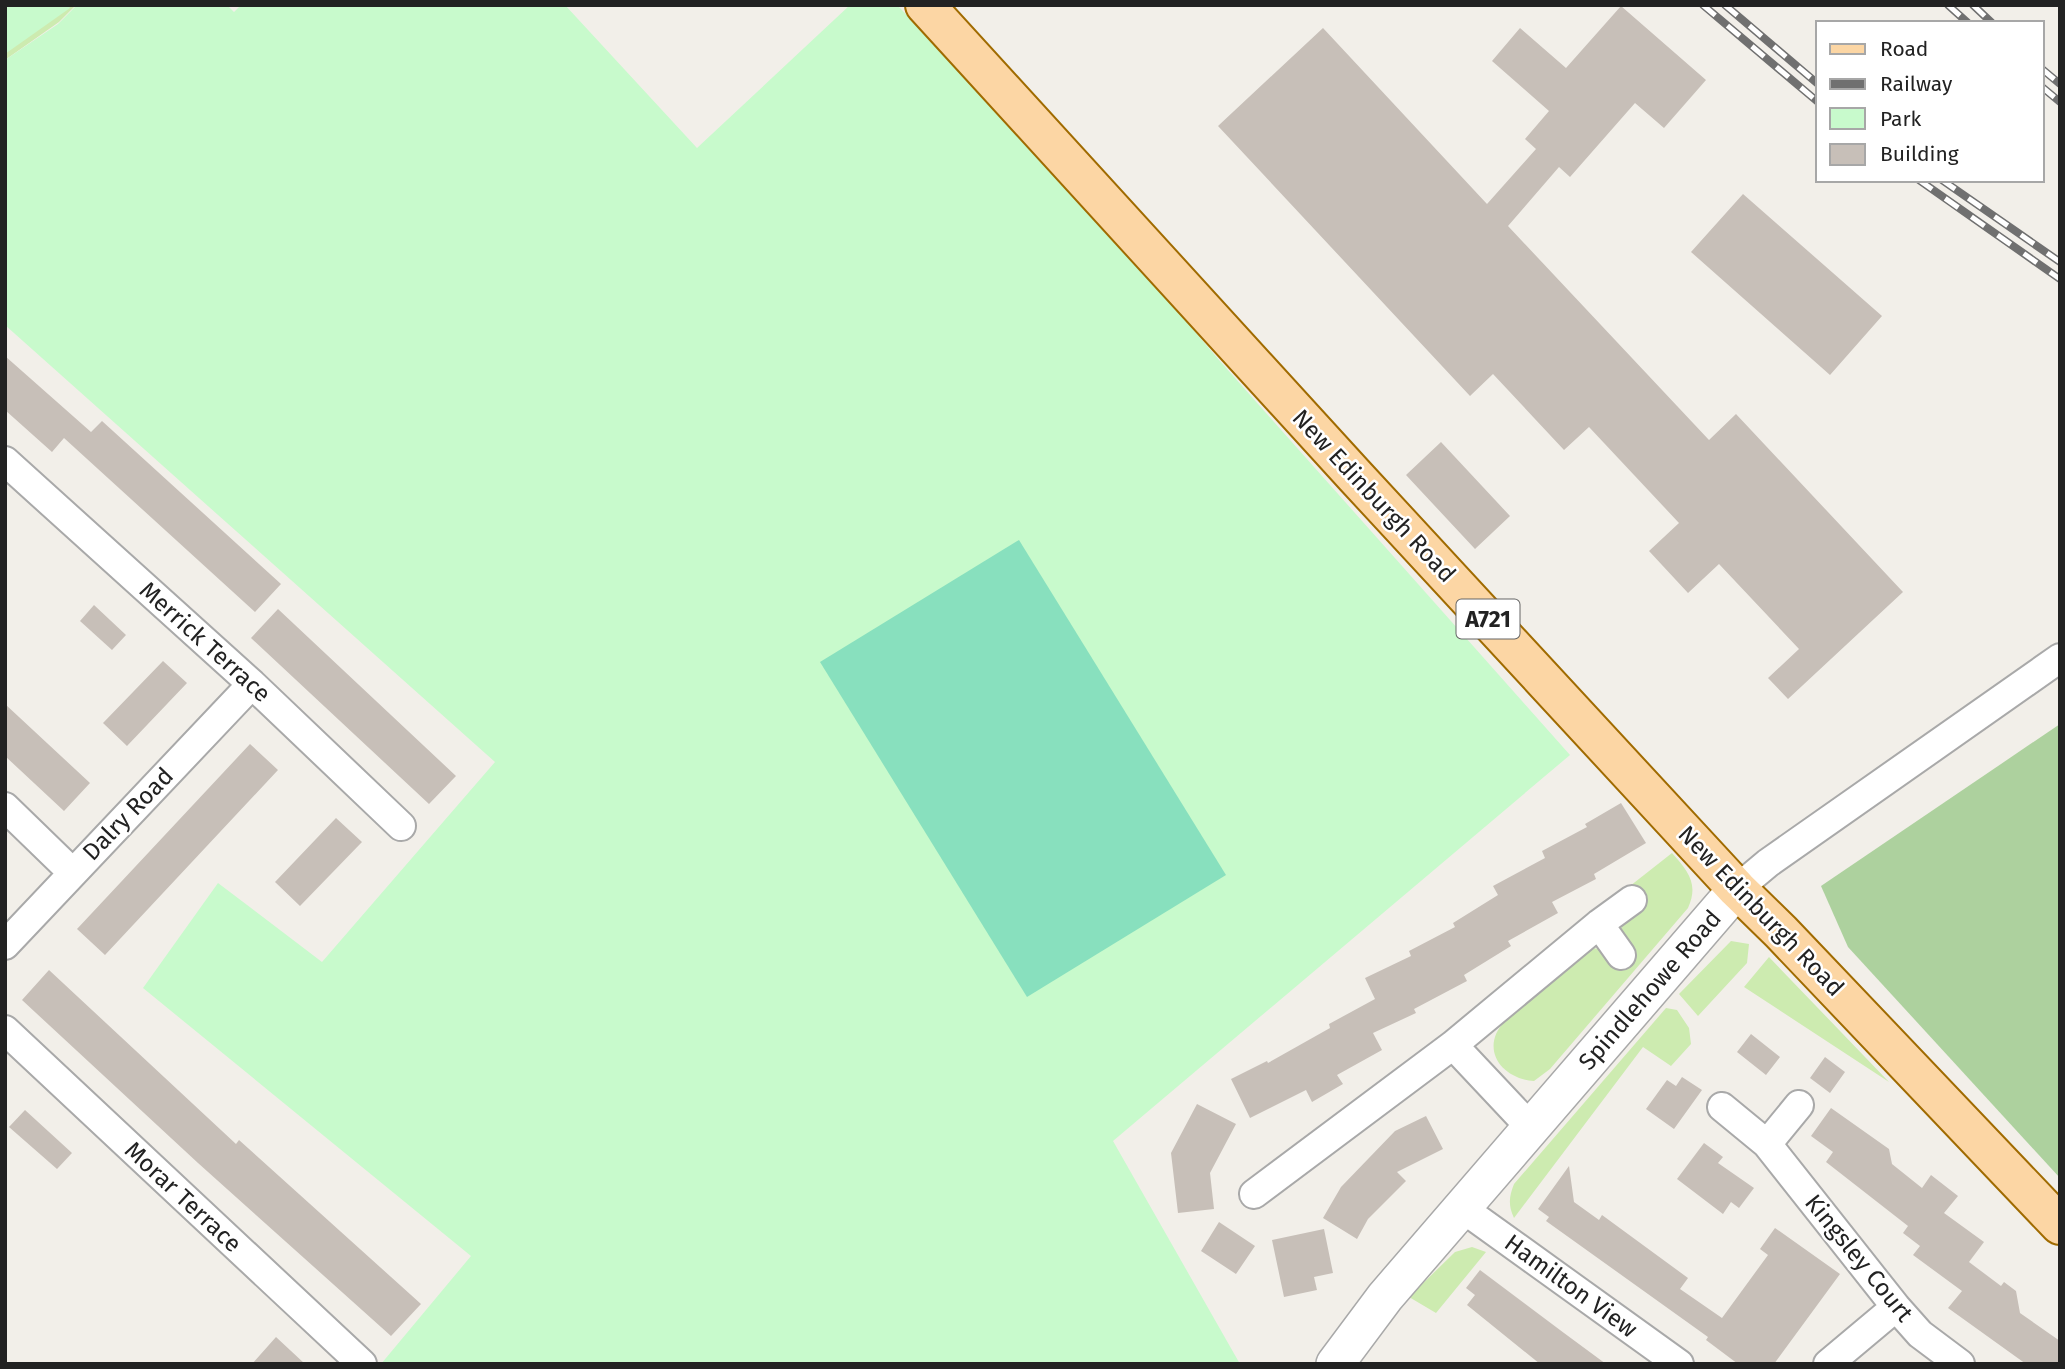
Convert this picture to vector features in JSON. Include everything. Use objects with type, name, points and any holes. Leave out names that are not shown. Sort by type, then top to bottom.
[{"type":"main road","name":"New Edinburgh Road","points":[[925,5],[1737,889],[2060,1225]]},
{"type":"street","name":"Merrick Terrace","points":[[5,461],[252,684],[401,826]]},
{"type":"street","name":"Spindlehowe Road","points":[[1335,1364],[1385,1297],[1737,889],[1768,863],[2060,658]]},
{"type":"street","name":"Dalry Road","points":[[5,945],[252,684]]},
{"type":"street","points":[[5,807],[73,873]]},
{"type":"street","points":[[1254,1194],[1453,1045],[1600,923],[1632,900]]},
{"type":"street","points":[[1600,923],[1621,954]]},
{"type":"street","name":"Morar Terrace","points":[[5,1030],[362,1364]]},
{"type":"street","points":[[1453,1045],[1531,1128]]},
{"type":"street","points":[[1767,1144],[1799,1105]]},
{"type":"street","name":"Kingsley Court","points":[[1722,1107],[1767,1144],[1920,1334],[1959,1364]]},
{"type":"street","name":"Hamilton View","points":[[1462,1208],[1679,1364]]},
{"type":"street","points":[[1828,1364],[1896,1307]]},
{"type":"green space","points":[[5,5],[76,5],[59,22],[5,60]]},
{"type":"green space","points":[[5,5],[68,5],[70,8],[5,54]]},
{"type":"green space","points":[[77,5],[227,5],[234,12],[241,5],[565,5],[697,148],[850,5],[897,5],[1048,159],[1219,360],[1570,755],[1113,1141],[1240,1364],[381,1364],[471,1256],[143,988],[218,883],[322,962],[495,762],[5,325],[5,60],[58,24]]},
{"type":"green space","points":[[1019,540],[1226,875],[1027,997],[820,662]]},
{"type":"green space","points":[[2060,724],[2060,1178],[1848,947],[1821,886]]},
{"type":"green space","points":[[1672,853],[1690,878],[1692,892],[1688,908],[1550,1069],[1534,1081],[1512,1075],[1497,1060],[1494,1051],[1497,1031],[1505,1021],[1502,1014],[1591,948],[1601,949],[1621,935],[1622,922],[1643,905],[1630,886]]},
{"type":"green space","points":[[1731,941],[1749,944],[1747,963],[1698,1016],[1679,994]]},
{"type":"green space","points":[[1769,957],[1889,1082],[1744,987]]},
{"type":"green space","points":[[1666,1008],[1677,1010],[1689,1028],[1691,1044],[1671,1066],[1643,1047],[1514,1218],[1510,1201],[1514,1184]]},
{"type":"green space","points":[[1472,1247],[1486,1252],[1436,1313],[1409,1297],[1455,1252]]},
{"type":"building","points":[[1621,6],[1706,80],[1664,128],[1635,103],[1570,177],[1559,167],[1508,226],[1709,440],[1736,414],[1903,592],[1788,699],[1768,678],[1799,649],[1719,564],[1688,593],[1649,551],[1679,523],[1589,427],[1564,450],[1493,374],[1470,396],[1218,126],[1323,28],[1487,204],[1536,149],[1525,139],[1549,111],[1492,61],[1520,28],[1566,68]]},
{"type":"building","points":[[1743,194],[1882,316],[1830,375],[1691,252]]},
{"type":"building","points":[[5,356],[91,432],[102,421],[281,584],[255,612],[64,438],[52,452],[5,410]]},
{"type":"building","points":[[1441,442],[1510,516],[1475,549],[1406,475]]},
{"type":"building","points":[[94,605],[126,635],[112,650],[80,621]]},
{"type":"building","points":[[278,609],[456,776],[429,804],[251,638]]},
{"type":"building","points":[[163,661],[187,683],[127,746],[103,723]]},
{"type":"building","points":[[5,704],[90,783],[64,811],[5,756]]},
{"type":"building","points":[[250,744],[278,770],[105,955],[77,929]]},
{"type":"building","points":[[1621,803],[1646,843],[1594,874],[1596,879],[1552,902],[1558,913],[1508,941],[1511,946],[1464,975],[1467,981],[1414,1009],[1416,1013],[1373,1033],[1382,1050],[1337,1075],[1343,1084],[1312,1102],[1306,1090],[1250,1118],[1231,1079],[1267,1061],[1268,1063],[1330,1028],[1329,1024],[1375,999],[1365,978],[1411,956],[1409,951],[1455,927],[1453,923],[1498,895],[1493,886],[1545,858],[1542,851],[1587,827],[1585,824]]},
{"type":"building","points":[[336,818],[362,842],[300,906],[275,882]]},
{"type":"building","points":[[49,970],[236,1144],[239,1140],[421,1304],[391,1336],[22,1000]]},
{"type":"building","points":[[1751,1034],[1780,1057],[1766,1075],[1737,1052]]},
{"type":"building","points":[[1825,1057],[1845,1072],[1830,1093],[1810,1078]]},
{"type":"building","points":[[1682,1077],[1702,1090],[1674,1129],[1646,1109],[1667,1080],[1676,1086]]},
{"type":"building","points":[[1197,1104],[1236,1124],[1210,1173],[1214,1209],[1178,1213],[1171,1153]]},
{"type":"building","points":[[1831,1108],[1889,1149],[1892,1164],[1922,1188],[1931,1175],[1958,1196],[1944,1213],[1984,1242],[1969,1262],[2001,1286],[2004,1282],[2016,1291],[2020,1313],[2060,1341],[2060,1364],[2026,1364],[1948,1308],[1962,1291],[1913,1255],[1920,1246],[1903,1233],[1908,1226],[1826,1162],[1833,1152],[1811,1136]]},
{"type":"building","points":[[25,1110],[72,1153],[57,1169],[9,1127]]},
{"type":"building","points":[[1426,1116],[1443,1149],[1397,1172],[1406,1181],[1368,1219],[1357,1239],[1323,1218],[1341,1187],[1395,1131]]},
{"type":"building","points":[[1704,1143],[1723,1157],[1718,1163],[1754,1188],[1739,1208],[1731,1202],[1723,1214],[1677,1179]]},
{"type":"building","points":[[1569,1166],[1574,1202],[1599,1220],[1602,1215],[1688,1278],[1680,1289],[1722,1318],[1768,1255],[1760,1249],[1775,1228],[1840,1274],[1774,1364],[1738,1364],[1706,1340],[1708,1337],[1546,1221],[1549,1217],[1538,1209]]},
{"type":"building","points":[[1219,1222],[1255,1246],[1236,1274],[1201,1251]]},
{"type":"building","points":[[1324,1229],[1333,1273],[1314,1277],[1317,1290],[1284,1297],[1272,1240]]},
{"type":"building","points":[[1480,1270],[1606,1364],[1540,1364],[1467,1305],[1475,1295],[1466,1288]]},
{"type":"building","points":[[276,1337],[305,1364],[252,1364]]},
{"type":"railway","points":[[1703,5],[1816,100]]},
{"type":"railway","points":[[1725,5],[1816,82]]},
{"type":"railway","points":[[1948,5],[1966,21]]},
{"type":"railway","points":[[1973,5],[1990,21]]},
{"type":"railway","points":[[2044,71],[2060,84]]},
{"type":"railway","points":[[2044,89],[2060,102]]},
{"type":"railway","points":[[1922,182],[2060,279]]},
{"type":"railway","points":[[1945,182],[2060,262]]}]
